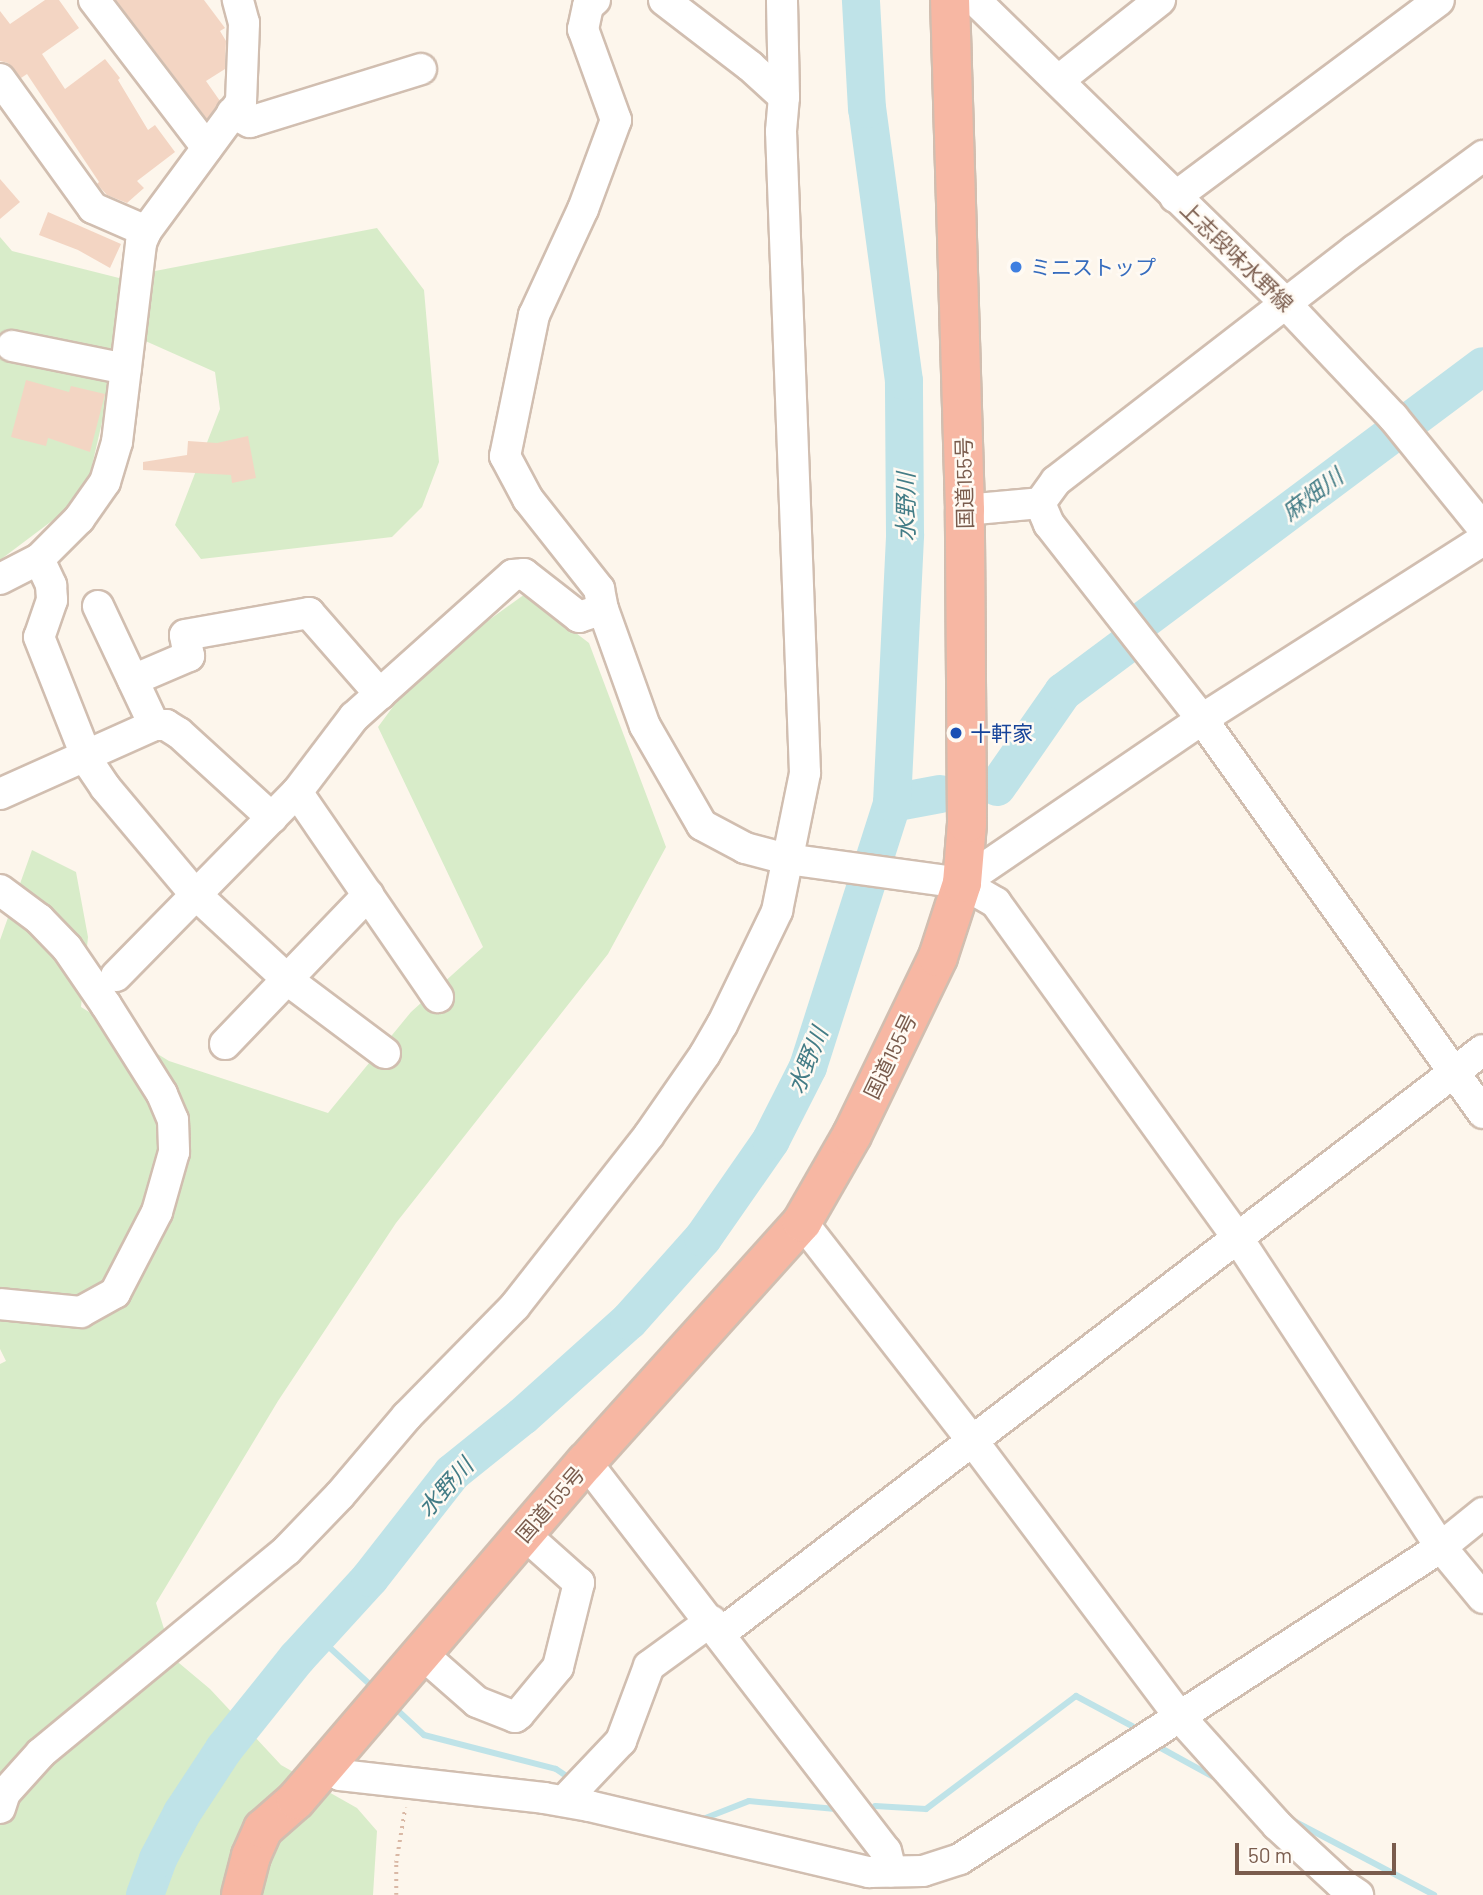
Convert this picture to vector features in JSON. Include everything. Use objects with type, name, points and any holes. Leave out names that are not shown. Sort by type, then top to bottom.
[{"type":"highway","name":"国道155号","points":[[241,1895],[251,1856],[263,1829],[296,1800],[324,1764],[586,1462],[802,1222],[852,1135],[938,957],[951,881],[967,823],[965,510],[950,0]]},
{"type":"street","points":[[94,0],[207,148]]},
{"type":"street","points":[[0,579],[39,558],[79,519],[105,482],[117,442],[141,243],[146,232],[241,102],[244,23],[238,0]]},
{"type":"street","points":[[595,0],[588,6],[583,29],[616,120],[583,209],[534,315],[505,456],[528,499],[599,589],[603,610],[645,726],[702,825],[745,848],[787,859],[951,881],[996,903],[1237,1237],[1441,1546],[1483,1598]]},
{"type":"street","points":[[664,0],[750,66],[784,97]]},
{"type":"street","points":[[0,1808],[5,1793],[41,1754],[287,1550],[340,1495],[407,1416],[515,1306],[649,1135],[705,1054],[722,1025],[777,911],[805,773],[788,380],[781,131],[784,97],[782,0]]},
{"type":"street","name":"上志段味水野線","points":[[975,0],[1286,303],[1402,428],[1483,528]]},
{"type":"street","points":[[1059,80],[1160,0]]},
{"type":"street","points":[[1175,197],[1439,0]]},
{"type":"street","points":[[232,113],[250,122],[421,69]]},
{"type":"street","points":[[0,79],[93,208],[146,232]]},
{"type":"street","points":[[965,510],[1040,503],[1056,481],[1286,303],[1483,156]]},
{"type":"street","points":[[12,346],[126,369]]},
{"type":"street","points":[[1040,503],[1049,524],[1202,719],[1483,1113]]},
{"type":"street","points":[[951,881],[1483,540]]},
{"type":"street","points":[[39,558],[51,585],[52,600],[39,637],[86,755],[105,787],[194,893],[287,979],[385,1053]]},
{"type":"street","points":[[116,976],[194,893],[297,792],[343,729],[513,575],[524,574],[579,617],[603,610]]},
{"type":"street","points":[[98,606],[154,725]]},
{"type":"street","points":[[133,680],[189,656],[185,635],[309,613],[380,694]]},
{"type":"street","points":[[0,794],[154,725],[166,725],[179,733],[272,818]]},
{"type":"street","points":[[297,792],[438,997]]},
{"type":"street","points":[[0,890],[39,919],[67,948],[162,1094],[173,1121],[173,1152],[157,1212],[115,1293],[81,1312],[0,1304]]},
{"type":"street","points":[[225,1044],[368,895]]},
{"type":"street","points":[[564,1801],[621,1741],[649,1666],[716,1627],[972,1440],[1483,1049]]},
{"type":"street","points":[[802,1222],[972,1440],[1179,1716],[1278,1825],[1340,1883],[1358,1895]]},
{"type":"street","points":[[586,1462],[716,1627],[886,1851],[891,1871]]},
{"type":"street","points":[[324,1764],[340,1775],[564,1801],[869,1871],[923,1871],[961,1859],[1441,1546],[1483,1513]]},
{"type":"street","points":[[421,1653],[477,1702],[515,1717],[519,1714],[558,1667],[579,1583],[524,1534]]},
{"type":"path","points":[[396,1895],[396,1863],[408,1782]]},
{"type":"green space","points":[[377,228],[424,290],[439,462],[422,507],[392,537],[201,559],[175,525],[220,409],[215,372],[123,331],[85,496],[0,560],[0,237],[12,251],[119,278]]},
{"type":"green space","points":[[525,594],[589,643],[666,847],[608,954],[396,1223],[278,1401],[156,1603],[173,1658],[210,1689],[281,1765],[357,1808],[377,1831],[373,1895],[0,1895],[0,1364],[6,1361],[0,1349],[0,940],[32,850],[76,872],[88,937],[81,1007],[169,1061],[328,1113],[411,1012],[483,947],[378,727],[420,670]]},
{"type":"building","points":[[45,0],[59,0],[79,28],[42,54],[65,89],[105,59],[120,78],[118,80],[148,130],[155,125],[175,152],[137,181],[144,188],[127,203],[107,195],[97,184],[99,182],[27,74],[21,78],[8,63],[0,61],[0,11],[10,24]]},
{"type":"building","points":[[116,0],[204,0],[225,28],[220,31],[226,41],[225,69],[206,81],[220,101],[207,119]]},
{"type":"building","points":[[0,179],[20,202],[0,219]]},
{"type":"building","points":[[48,212],[121,244],[110,268],[78,250],[39,235]]},
{"type":"building","points":[[26,380],[69,392],[71,386],[105,394],[90,452],[48,438],[46,446],[11,437]]},
{"type":"building","points":[[248,436],[256,478],[232,483],[231,475],[143,470],[143,462],[187,455],[188,441],[217,443]]},
{"type":"waterway","name":"水野川","points":[[145,1895],[158,1859],[182,1813],[224,1749],[297,1658],[370,1578],[452,1473],[523,1416],[629,1321],[703,1238],[771,1140],[808,1067],[892,803],[905,534],[904,381],[867,109],[861,0]]},
{"type":"waterway","name":"麻畑川","points":[[1141,622],[1483,366]]},
{"type":"waterway","name":"麻畑川","points":[[997,787],[1063,692],[1125,646]]},
{"type":"waterway","name":"麻畑川","points":[[892,803],[940,794]]},
{"type":"waterway","points":[[317,1636],[376,1690]]},
{"type":"waterway","points":[[875,1806],[926,1809],[1076,1696],[1132,1726]]},
{"type":"waterway","points":[[394,1707],[424,1735],[556,1769],[571,1779]]},
{"type":"waterway","points":[[1159,1747],[1219,1780]]},
{"type":"waterway","points":[[698,1817],[703,1819],[749,1801],[836,1809]]},
{"type":"waterway","points":[[1290,1819],[1434,1895]]},
{"type":"place","name":"ミニストップ","points":[[1016,267]]},
{"type":"place","name":"十軒家","points":[[956,733]]}]
